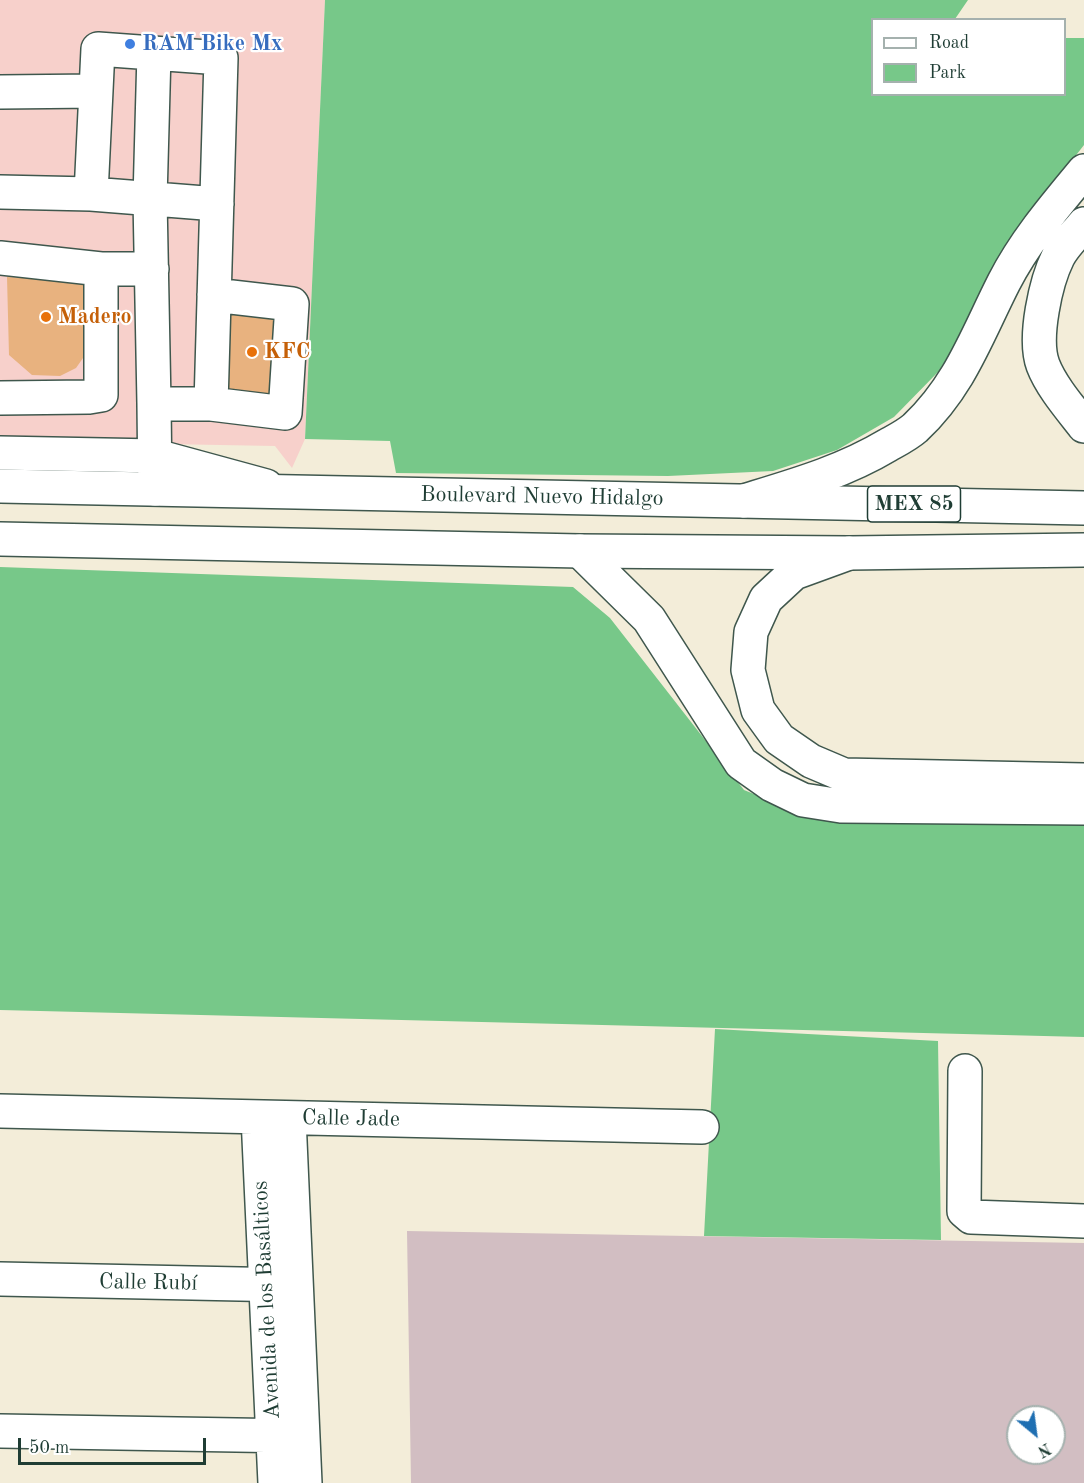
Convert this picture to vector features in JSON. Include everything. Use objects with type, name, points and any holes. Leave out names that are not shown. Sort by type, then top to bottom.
[{"type":"main road","points":[[91,194],[98,49],[221,58],[211,404]]},
{"type":"main road","points":[[154,53],[150,199],[155,489]]},
{"type":"main road","points":[[0,92],[96,91]]},
{"type":"main road","points":[[744,501],[827,475],[869,456],[913,430],[943,398],[971,353],[1005,280],[1045,219],[1084,171]]},
{"type":"main road","points":[[0,192],[91,194],[217,204]]},
{"type":"main road","points":[[1084,224],[1059,255],[1048,285],[1039,326],[1042,364],[1064,400],[1084,426]]},
{"type":"main road","points":[[0,258],[101,269],[152,269]]},
{"type":"main road","points":[[0,398],[89,397],[102,394],[101,269]]},
{"type":"main road","points":[[154,404],[211,404],[285,413],[292,303],[214,296]]},
{"type":"main road","points":[[0,453],[156,456],[288,492]]},
{"type":"main road","name":"Boulevard Nuevo Hidalgo","points":[[0,486],[1084,508]]},
{"type":"main road","points":[[0,540],[580,551],[849,553]]},
{"type":"main road","name":"MEX 85","points":[[849,553],[1084,550]]},
{"type":"main road","points":[[580,551],[649,619],[741,763],[772,785],[803,800],[841,807],[1084,808]]},
{"type":"main road","points":[[849,553],[794,573],[766,599],[751,632],[748,670],[758,710],[779,739],[811,761],[844,775],[1084,780]]},
{"type":"main road","points":[[964,1071],[964,1211],[971,1216],[1084,1221]]},
{"type":"main road","name":"Calle Jade","points":[[0,1111],[702,1126]]},
{"type":"main road","name":"Avenida de los Basálticos","points":[[273,1117],[288,1436],[305,1483]]},
{"type":"main road","name":"Calle Rubí","points":[[0,1279],[281,1285]]},
{"type":"main road","points":[[0,1431],[288,1436]]},
{"type":"main road","name":"Avenida de los Basálticos","points":[[275,1483],[288,1436]]},
{"type":"shaded area","points":[[0,0],[325,0],[305,439],[292,468],[275,446],[0,441]]},
{"type":"shaded area","points":[[407,1231],[1084,1243],[1084,1483],[411,1483]]},
{"type":"green space","points":[[325,0],[968,0],[956,18],[871,18],[871,96],[1066,96],[1066,38],[1084,38],[1084,145],[1013,236],[973,315],[939,371],[894,417],[837,450],[773,471],[668,476],[396,473],[390,441],[305,439]]},
{"type":"green space","points":[[0,567],[573,587],[610,618],[744,790],[818,820],[1084,823],[1084,1037],[0,1010]]},
{"type":"green space","points":[[715,1029],[938,1041],[941,1240],[704,1236]]},
{"type":"building","name":"Madero","points":[[7,277],[84,280],[83,358],[76,368],[60,376],[32,375],[9,355]]},
{"type":"building","name":"KFC","points":[[229,309],[282,312],[277,401],[219,393]]},
{"type":"place","name":"RAM Bike Mx","points":[[130,44]]},
{"type":"place","name":"Madero","points":[[46,317]]},
{"type":"place","name":"KFC","points":[[252,352]]}]
